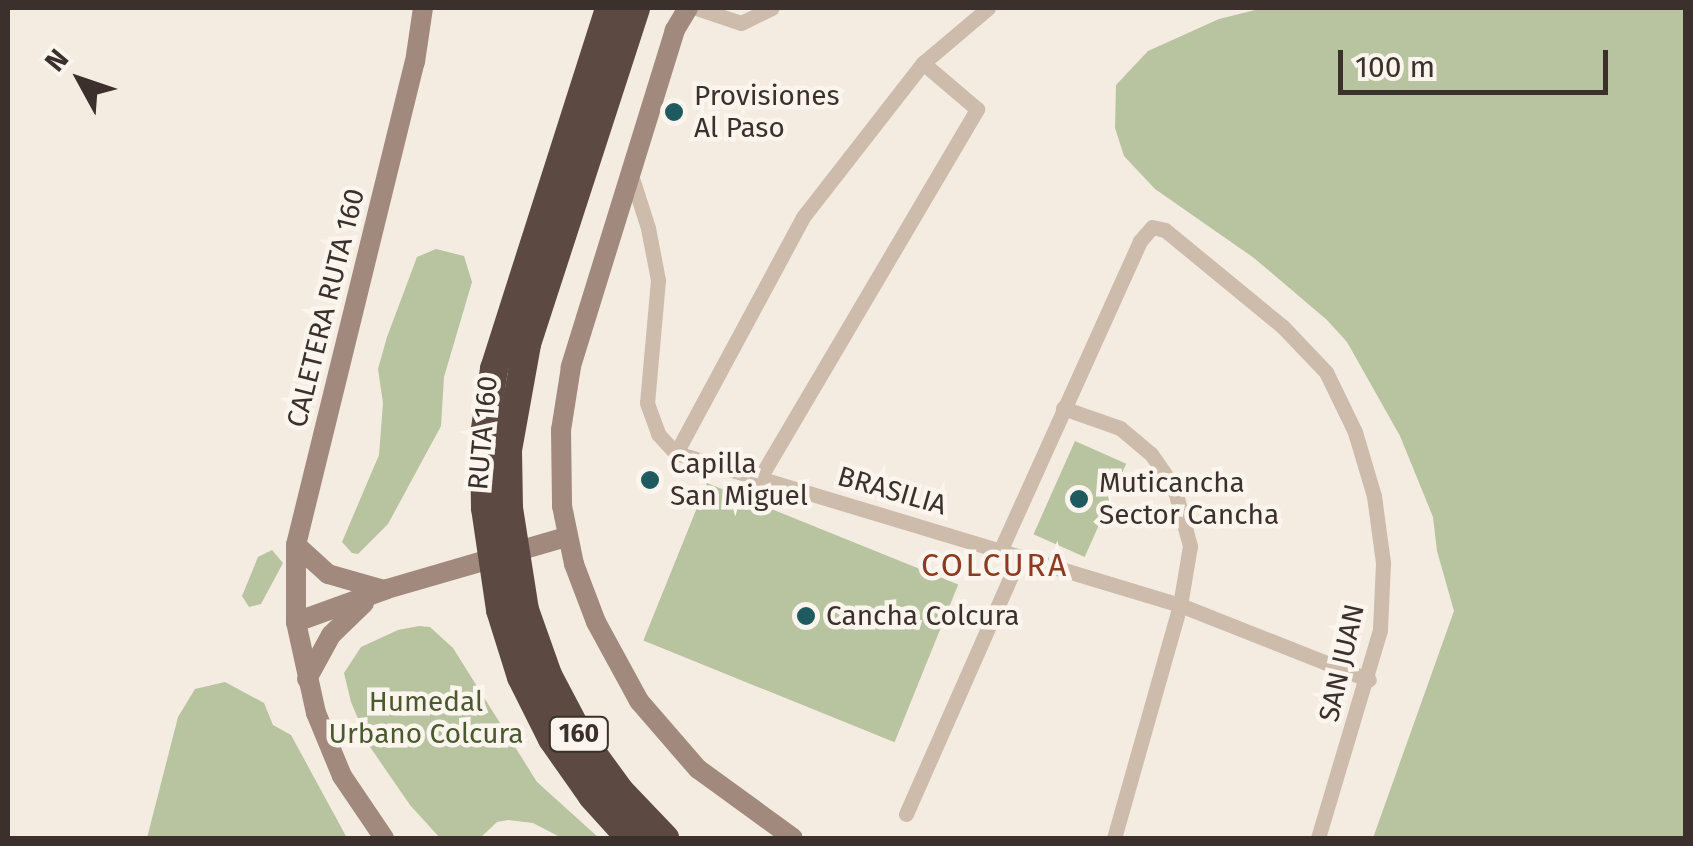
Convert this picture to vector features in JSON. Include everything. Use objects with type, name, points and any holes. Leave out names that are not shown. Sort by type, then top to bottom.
[{"type":"highway","name":"RUTA 160","points":[[609,8],[494,368],[484,435],[500,499],[521,677],[552,739],[592,796],[630,838]]},
{"type":"highway","name":"RUTA 160","points":[[500,499],[526,344],[636,8]]},
{"type":"highway","name":"RUTA 160","points":[[512,610],[580,736],[620,792],[665,838]]},
{"type":"street","name":"CALETERA RUTA 160","points":[[384,838],[342,776],[306,681],[296,622],[296,546],[415,62],[423,8]]},
{"type":"street","points":[[688,8],[676,30],[630,172],[565,398],[558,467],[566,537],[608,649],[657,725],[721,789],[794,838]]},
{"type":"street","points":[[696,8],[741,23],[772,8]]},
{"type":"street","points":[[630,172],[648,228],[658,280],[647,403],[658,434],[676,453],[804,218],[923,63],[988,8]]},
{"type":"street","points":[[761,476],[976,109],[923,63]]},
{"type":"street","name":"SAN JUAN","points":[[1063,408],[1140,241],[1152,227],[1165,230],[1283,327],[1326,372],[1342,401],[1366,464],[1380,530],[1380,630],[1369,680],[1318,838]]},
{"type":"street","points":[[1002,549],[1063,408],[1120,428],[1164,470],[1182,506],[1190,546],[1180,606],[1114,838]]},
{"type":"street","name":"BRASILIA","points":[[676,453],[1180,606],[1369,680]]},
{"type":"street","points":[[296,622],[387,589],[566,537]]},
{"type":"street","points":[[296,546],[316,566],[340,580],[387,589]]},
{"type":"street","points":[[906,814],[1020,556]]},
{"type":"street","points":[[306,681],[332,635],[356,609],[387,589]]},
{"type":"green space","points":[[1263,8],[1685,8],[1685,838],[1373,838],[1454,611],[1437,551],[1433,517],[1400,436],[1347,342],[1254,258],[1155,189],[1124,156],[1115,128],[1116,85],[1148,51],[1219,19]]},
{"type":"green space","points":[[436,249],[464,256],[472,282],[444,377],[441,426],[388,524],[358,554],[352,553],[342,542],[379,455],[383,403],[378,369],[417,257]]},
{"type":"green space","name":"Muticancha Sector Cancha","points":[[1075,441],[1126,464],[1085,557],[1034,534]]},
{"type":"green space","name":"Cancha Colcura","points":[[707,483],[958,585],[895,742],[643,641]]},
{"type":"green space","points":[[272,550],[283,563],[261,604],[249,607],[242,596],[258,557]]},
{"type":"green space","name":"Humedal Urbano Colcura","points":[[430,627],[453,648],[537,782],[599,838],[562,838],[533,823],[508,820],[497,822],[480,838],[440,838],[410,805],[370,747],[351,702],[344,673],[361,647],[398,630]]},
{"type":"green space","name":"Humedal Urbano Colcura","points":[[225,682],[264,703],[273,725],[291,735],[347,838],[147,838],[178,717],[195,689]]},
{"type":"place","name":"Provisiones Al Paso","points":[[674,112]]},
{"type":"place","name":"Capilla San Miguel","points":[[650,480]]},
{"type":"place","name":"Muticancha Sector Cancha","points":[[1079,499]]},
{"type":"place","name":"Cancha Colcura","points":[[806,616]]},
{"type":"district","name":"COLCURA","points":[[995,565]]}]
